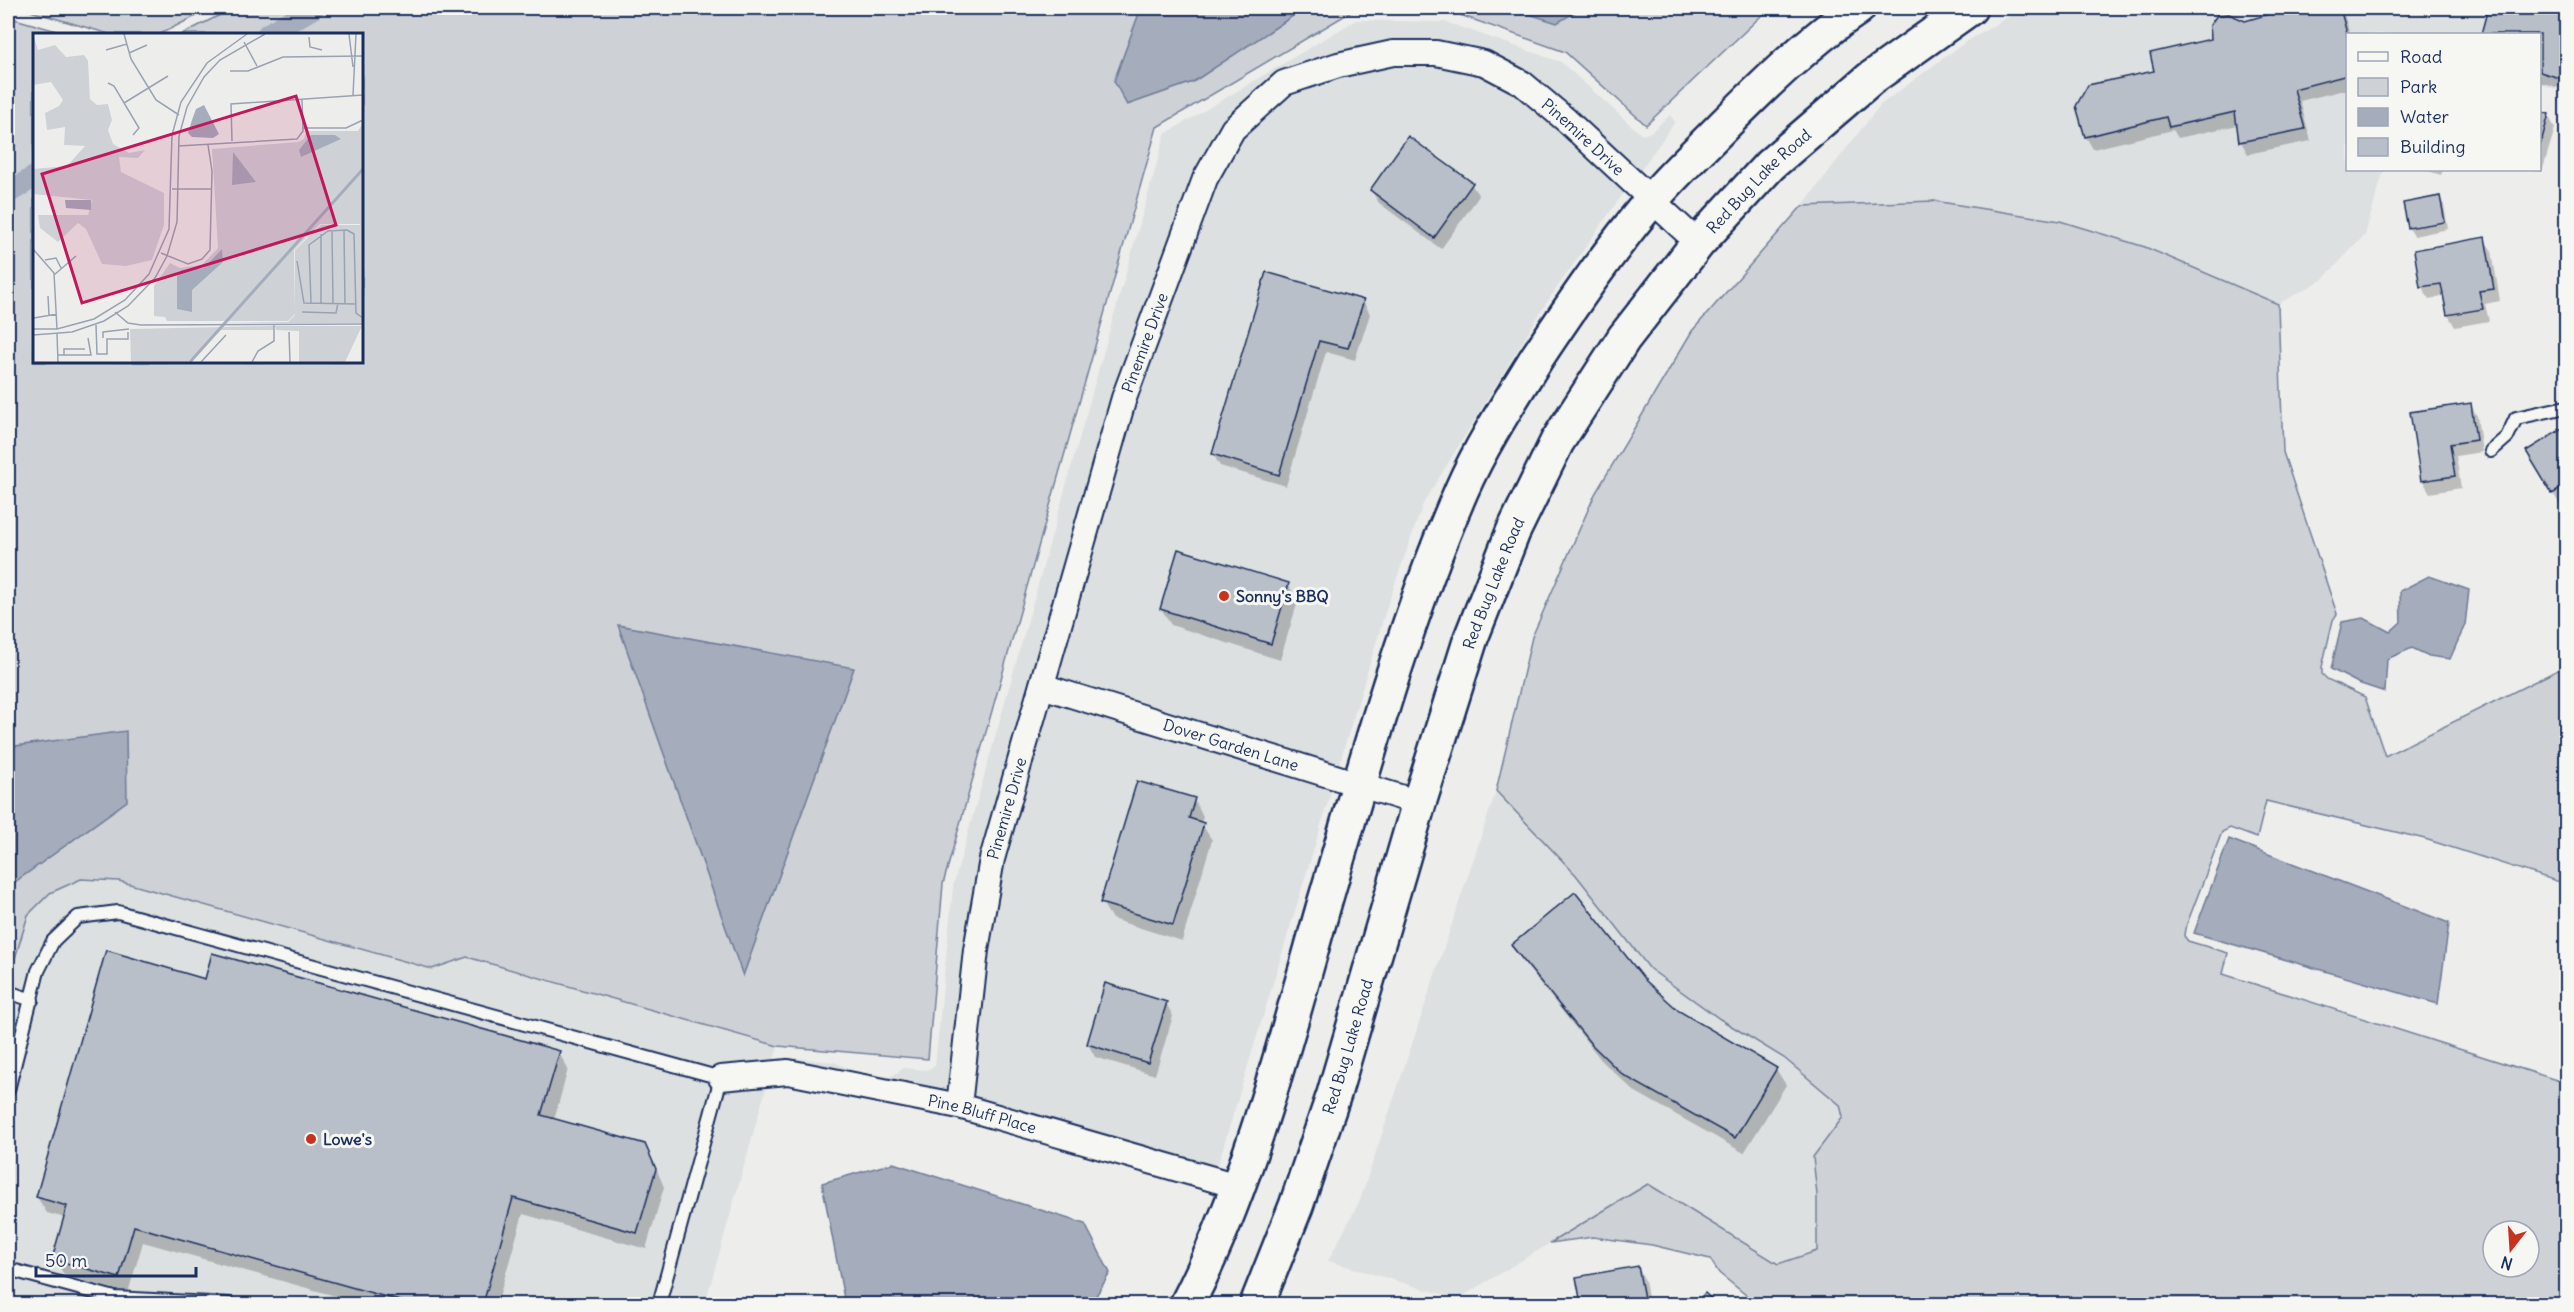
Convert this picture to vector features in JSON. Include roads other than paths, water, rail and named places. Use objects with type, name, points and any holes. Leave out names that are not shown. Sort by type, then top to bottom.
[{"type":"main road","points":[[1187,1305],[1202,1275],[1237,1186],[1280,1057],[1359,784],[1418,598],[1464,485],[1515,393],[1575,300],[1652,199],[1749,100],[1829,27],[1858,8]]},
{"type":"main road","name":"Red Bug Lake Road","points":[[1257,1305],[1296,1206],[1334,1094],[1419,803],[1476,627],[1513,532],[1557,442],[1624,338],[1698,243],[1770,165],[1870,79],[1970,8]]},
{"type":"street","name":"Pinemire Drive","points":[[959,1106],[976,950],[992,859],[1124,398],[1205,179],[1233,129],[1284,83],[1338,65],[1393,53],[1436,53],[1484,63],[1522,83],[1566,120],[1698,243]]},
{"type":"street","name":"Dover Garden Lane","points":[[1042,686],[1419,803]]},
{"type":"street","name":"Pine Bluff Place","points":[[721,1078],[788,1072],[959,1106],[1237,1186]]},
{"type":"lane","points":[[2491,451],[2506,437],[2516,417],[2566,408]]},
{"type":"lane","points":[[8,1090],[38,971],[53,941],[78,917],[118,912],[721,1078],[659,1305]]},
{"type":"lane","points":[[8,992],[32,1000]]},
{"type":"lane","points":[[8,1269],[116,1298],[229,1305]]},
{"type":"water","points":[[1141,8],[1305,8],[1193,82],[1127,105],[1114,81]]},
{"type":"water","points":[[1510,8],[1582,8],[1557,23]]},
{"type":"water","points":[[2429,576],[2469,590],[2465,625],[2450,659],[2429,656],[2412,648],[2387,659],[2385,692],[2358,683],[2331,669],[2342,622],[2364,618],[2390,632],[2401,622],[2400,591]]},
{"type":"water","points":[[618,625],[854,668],[743,976]]},
{"type":"water","points":[[126,731],[127,801],[8,887],[8,747]]},
{"type":"water","points":[[2229,839],[2449,923],[2438,1004],[2194,933]]},
{"type":"water","points":[[893,1163],[1085,1224],[1110,1273],[1091,1304],[845,1304],[822,1183]]},
{"type":"waterway","points":[[270,33],[313,8]]},
{"type":"waterway","points":[[8,193],[33,178]]},
{"type":"place","name":"Sonny's BBQ","points":[[1224,596]]},
{"type":"place","name":"Lowe's","points":[[311,1139]]}]
